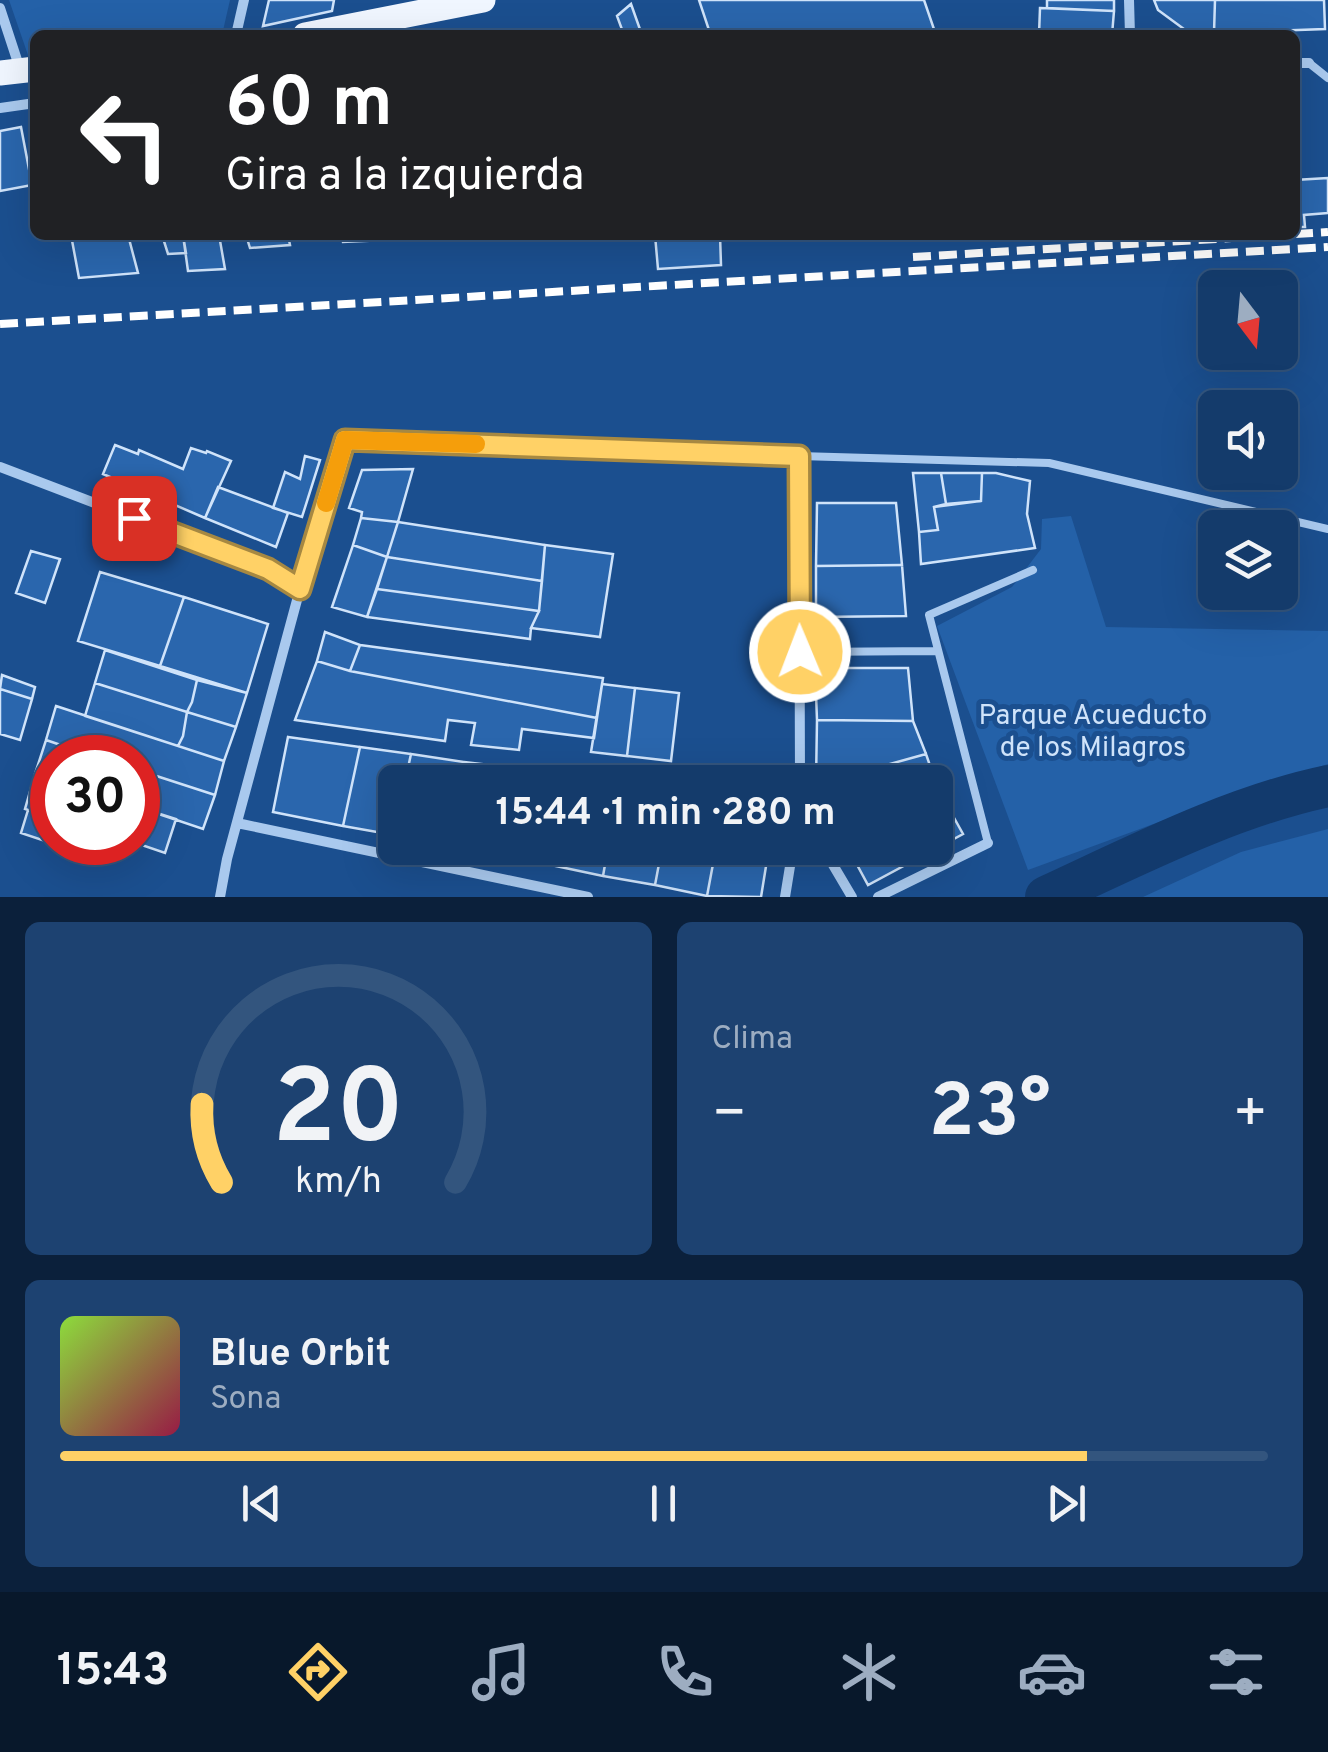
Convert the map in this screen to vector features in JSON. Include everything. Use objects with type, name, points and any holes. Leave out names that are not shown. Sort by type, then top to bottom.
[{"type":"main road","points":[[328,30],[470,1]]},
{"type":"street","points":[[237,30],[244,0]]},
{"type":"street","points":[[1130,0],[1130,30]]},
{"type":"street","points":[[0,8],[18,71]]},
{"type":"street","points":[[1300,64],[1309,63]]},
{"type":"street","points":[[0,108],[30,104]]},
{"type":"street","points":[[220,897],[300,589],[345,440]]},
{"type":"street","points":[[799,456],[800,765]]},
{"type":"street","points":[[0,467],[268,569],[300,589]]},
{"type":"street","points":[[238,823],[588,897]]},
{"type":"street","points":[[878,897],[988,842]]},
{"type":"street","points":[[785,897],[790,865]]},
{"type":"street","points":[[833,865],[852,897]]},
{"type":"lane","points":[[1309,63],[1328,78]]},
{"type":"lane","points":[[345,440],[1049,462],[1328,529]]},
{"type":"lane","points":[[988,842],[928,615],[1033,570]]},
{"type":"lane","points":[[800,652],[938,651]]},
{"type":"green space","points":[[9,0],[230,0],[223,30],[30,30],[29,58]]},
{"type":"green space","name":"Parque Acueducto de los Milagros","points":[[1071,516],[1106,627],[1328,631],[1328,764],[1028,870],[937,626],[1012,587],[1041,549],[1042,519]]},
{"type":"green space","points":[[1328,829],[1328,897],[1143,897],[1241,852]]},
{"type":"building","points":[[269,0],[334,0],[332,11],[263,26]]},
{"type":"building","points":[[699,0],[924,0],[934,30],[709,30]]},
{"type":"building","points":[[1047,0],[1114,0],[1114,11],[1047,8]]},
{"type":"building","points":[[1154,0],[1215,0],[1214,30],[1185,30],[1158,10]]},
{"type":"building","points":[[1215,0],[1324,0],[1325,29],[1214,30]]},
{"type":"building","points":[[631,4],[640,30],[622,30],[617,16]]},
{"type":"building","points":[[1040,8],[1114,11],[1112,30],[1039,30]]},
{"type":"building","points":[[21,127],[30,185],[0,191],[0,131]]},
{"type":"building","points":[[1328,178],[1328,213],[1304,215],[1305,227],[1300,227],[1300,180]]},
{"type":"building","points":[[72,240],[129,240],[138,273],[79,278]]},
{"type":"building","points":[[164,240],[184,240],[186,253],[168,254]]},
{"type":"building","points":[[184,240],[220,240],[225,269],[188,271]]},
{"type":"building","points":[[248,240],[289,240],[290,245],[250,248]]},
{"type":"building","points":[[655,240],[720,240],[721,265],[658,269]]},
{"type":"building","points":[[115,445],[138,454],[139,450],[183,469],[191,448],[231,461],[205,518],[103,474]]},
{"type":"building","points":[[305,456],[320,460],[302,517],[273,508],[285,472],[300,479]]},
{"type":"building","points":[[413,469],[398,522],[361,518],[362,512],[349,508],[362,470]]},
{"type":"building","points":[[913,473],[941,473],[946,504],[934,507],[938,530],[919,532]]},
{"type":"building","points":[[941,473],[982,473],[981,501],[946,504]]},
{"type":"building","points":[[982,473],[1030,481],[1027,514],[1035,548],[921,564],[919,532],[938,530],[934,507],[981,501]]},
{"type":"building","points":[[218,487],[288,513],[276,547],[205,518]]},
{"type":"building","points":[[817,503],[896,503],[902,565],[816,566]]},
{"type":"building","points":[[361,518],[398,522],[387,557],[353,545]]},
{"type":"building","points":[[398,522],[545,545],[542,581],[387,557]]},
{"type":"building","points":[[353,545],[387,557],[367,617],[332,607]]},
{"type":"building","points":[[545,545],[613,554],[600,637],[531,628],[539,611]]},
{"type":"building","points":[[31,551],[60,559],[45,603],[16,593]]},
{"type":"building","points":[[387,557],[542,581],[539,611],[377,589]]},
{"type":"building","points":[[902,565],[906,616],[816,617],[816,566]]},
{"type":"building","points":[[100,572],[184,597],[160,666],[78,641]]},
{"type":"building","points":[[377,589],[539,611],[530,639],[367,617]]},
{"type":"building","points":[[184,597],[268,624],[247,693],[160,666]]},
{"type":"building","points":[[325,632],[360,645],[350,671],[317,661]]},
{"type":"building","points":[[360,645],[603,678],[597,718],[350,671]]},
{"type":"building","points":[[105,650],[197,680],[187,712],[95,683]]},
{"type":"building","points":[[317,661],[350,671],[597,718],[594,738],[522,729],[519,750],[471,745],[475,723],[448,720],[445,741],[295,720]]},
{"type":"building","points":[[815,668],[908,668],[913,721],[817,720]]},
{"type":"building","points":[[2,675],[35,687],[32,699],[0,689]]},
{"type":"building","points":[[197,680],[247,693],[236,727],[187,712]]},
{"type":"building","points":[[95,683],[187,712],[178,746],[160,740],[160,735],[144,735],[85,716]]},
{"type":"building","points":[[602,684],[635,688],[627,756],[591,752]]},
{"type":"building","points":[[635,688],[679,693],[671,761],[627,756]]},
{"type":"building","points":[[0,689],[32,699],[20,740],[0,734]]},
{"type":"building","points":[[56,706],[145,735],[47,735]]},
{"type":"building","points":[[187,712],[236,727],[224,761],[178,746]]},
{"type":"building","points":[[817,720],[913,721],[926,754],[886,765],[816,765]]},
{"type":"building","points":[[288,737],[360,747],[343,826],[273,812]]},
{"type":"building","points":[[160,740],[224,761],[215,795],[160,777]]},
{"type":"building","points":[[360,747],[411,754],[409,765],[378,765],[378,832],[343,826]]},
{"type":"building","points":[[411,754],[464,762],[463,765],[409,765]]},
{"type":"building","points":[[926,754],[930,765],[886,765]]},
{"type":"building","points":[[160,777],[215,795],[203,829],[160,814]]},
{"type":"building","points":[[28,810],[30,811],[30,836],[21,833]]},
{"type":"building","points":[[160,814],[176,819],[165,853],[160,851]]},
{"type":"building","points":[[953,816],[963,834],[953,839]]},
{"type":"building","points":[[551,865],[605,865],[603,876]]},
{"type":"building","points":[[605,865],[659,865],[655,885],[603,876]]},
{"type":"building","points":[[659,865],[713,865],[707,896],[655,885]]},
{"type":"building","points":[[713,865],[766,865],[761,897],[707,896]]},
{"type":"building","points":[[857,865],[905,865],[868,885]]},
{"type":"waterway","points":[[1046,897],[1220,819],[1328,786]]},
{"type":"railway","points":[[1300,234],[1328,232]]},
{"type":"railway","points":[[913,257],[1198,240]]},
{"type":"railway","points":[[0,324],[1328,247]]},
{"type":"slow traffic","points":[[326,503],[345,440],[476,444]]},
{"type":"route","points":[[134,518],[268,569],[300,589],[345,440],[799,456],[800,652]]}]
